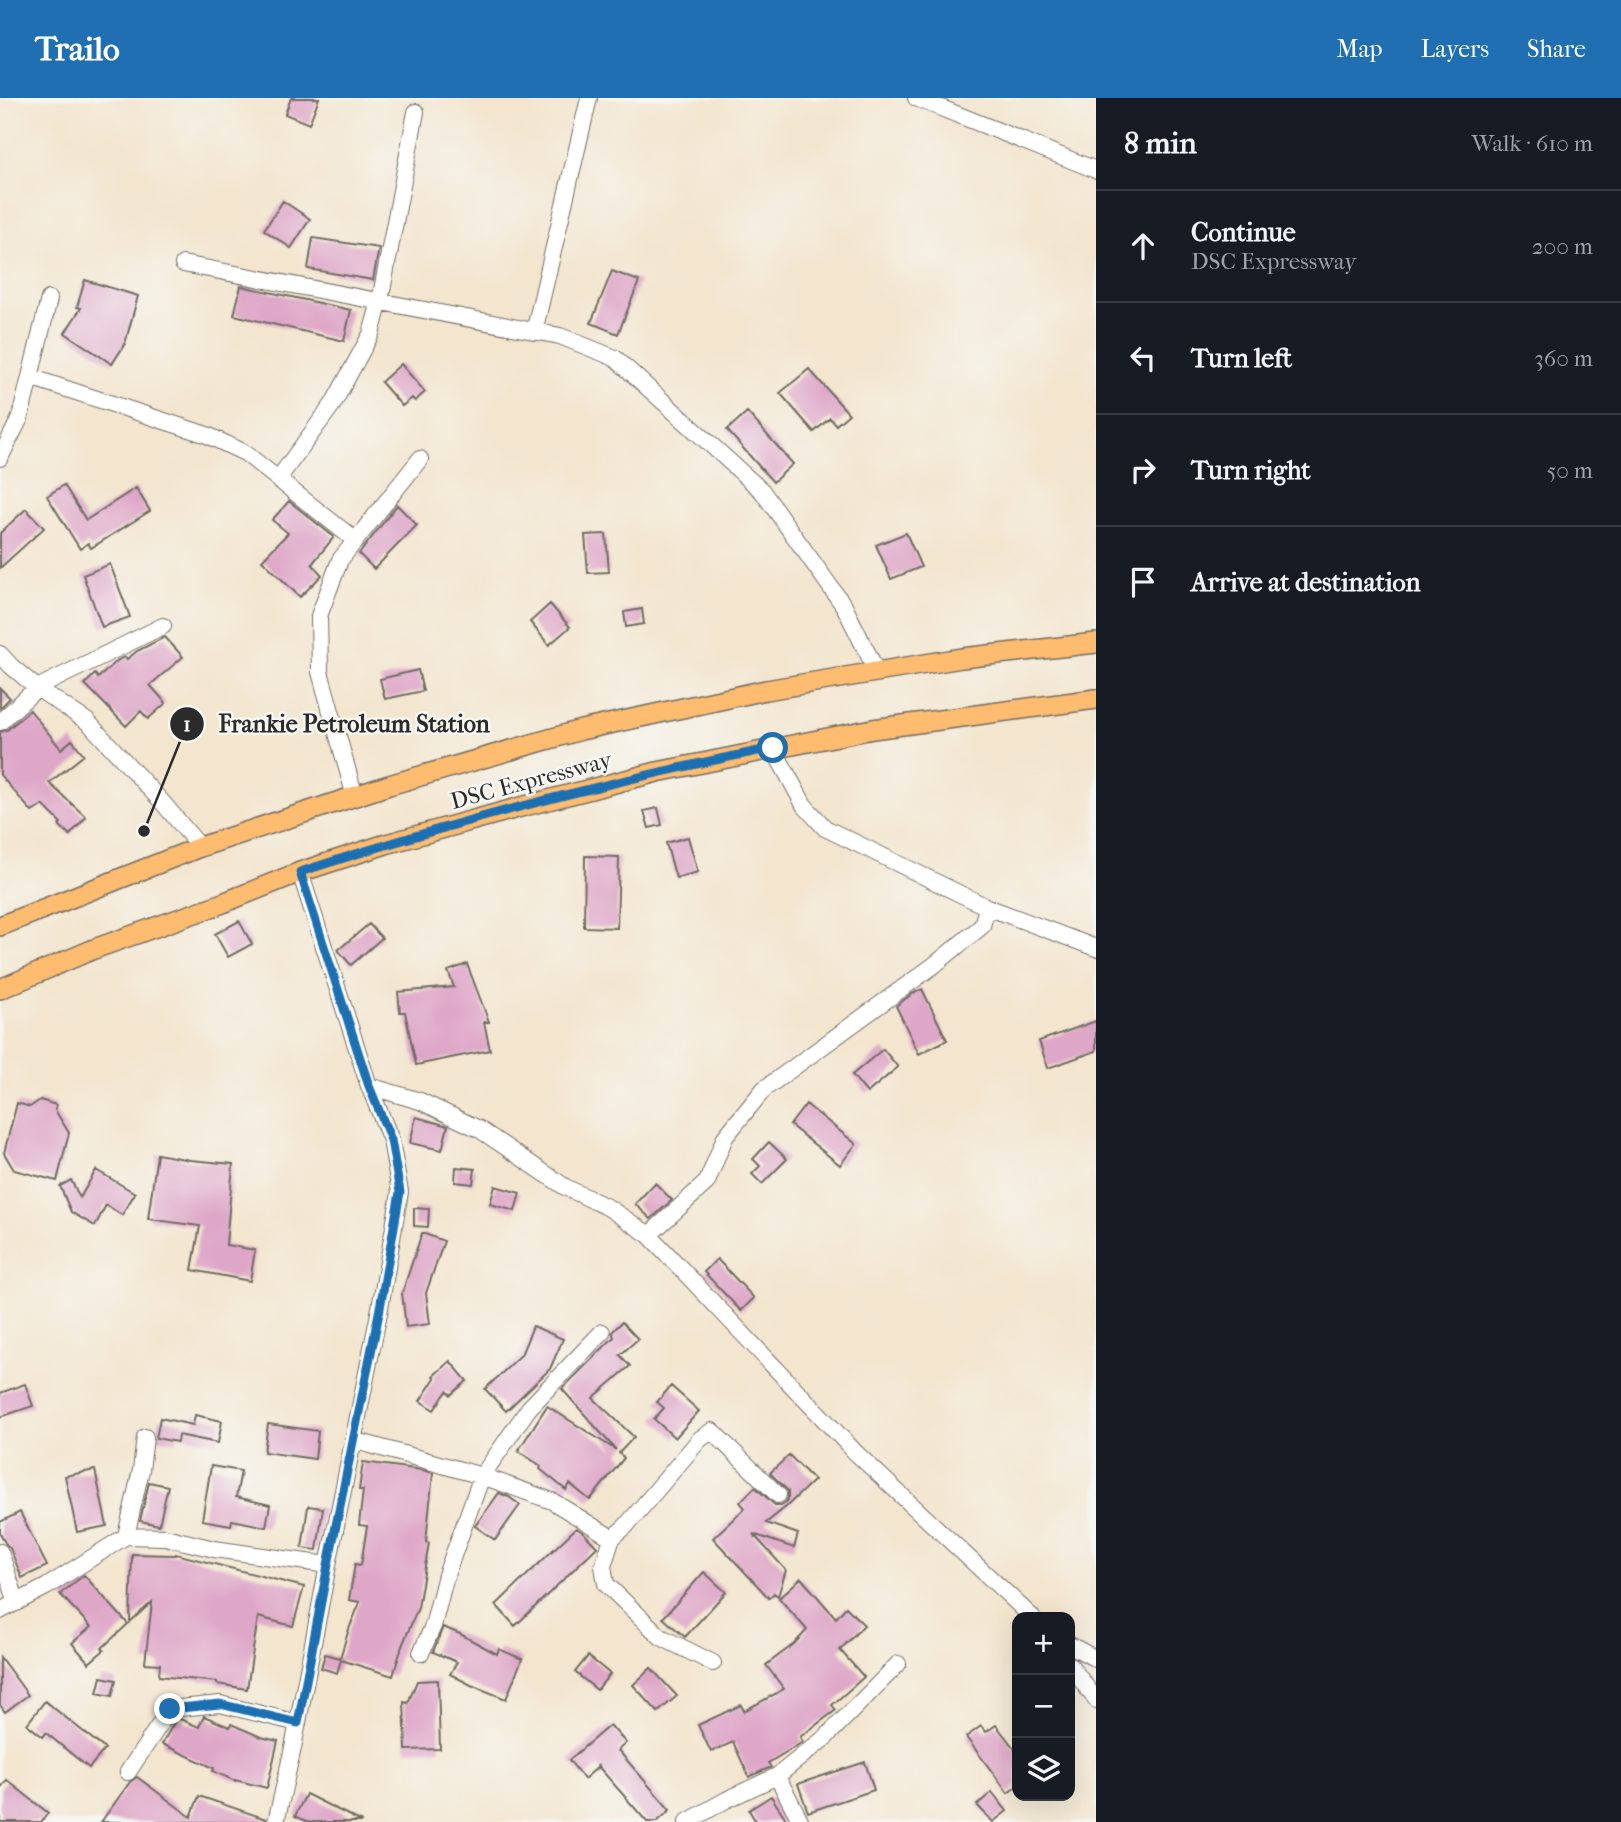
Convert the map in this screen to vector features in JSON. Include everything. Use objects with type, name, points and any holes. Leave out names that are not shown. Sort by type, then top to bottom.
[{"type":"main road","name":"DSC Expressway","points":[[0,926],[200,847],[355,797],[582,730],[766,690],[962,658],[1096,643]]},
{"type":"main road","name":"DSC Expressway","points":[[0,989],[94,949],[300,872],[386,844],[546,801],[657,772],[873,729],[1096,699]]},
{"type":"street","points":[[534,332],[589,98]]},
{"type":"street","points":[[916,98],[1096,170]]},
{"type":"street","points":[[278,479],[333,404],[371,334],[380,302],[416,112]]},
{"type":"street","points":[[183,264],[559,336],[615,358],[762,491],[844,606],[877,672]]},
{"type":"street","points":[[0,458],[20,418],[50,299]]},
{"type":"street","points":[[30,377],[207,435],[245,453],[356,541]]},
{"type":"street","points":[[355,797],[320,672],[319,616],[341,560],[419,459]]},
{"type":"street","points":[[0,722],[37,688],[163,626]]},
{"type":"street","points":[[0,654],[37,688],[88,722],[200,847]]},
{"type":"street","points":[[773,748],[804,805],[825,828],[986,907],[1096,948]]},
{"type":"street","points":[[276,1822],[380,1308],[400,1192],[391,1140],[369,1086],[300,872]]},
{"type":"street","points":[[649,1235],[707,1182],[725,1137],[764,1089],[933,966],[982,926],[986,907]]},
{"type":"street","points":[[369,1086],[420,1101],[479,1129],[565,1187],[609,1209],[649,1235],[856,1453],[1027,1612]]},
{"type":"street","points":[[421,1653],[433,1626],[446,1575],[482,1476],[529,1408],[602,1332]]},
{"type":"street","points":[[713,1663],[661,1637],[606,1584],[603,1566],[612,1538],[625,1527],[699,1439],[712,1431],[778,1495]]},
{"type":"street","points":[[125,1536],[141,1470],[145,1437]]},
{"type":"street","points":[[353,1440],[482,1476],[552,1501],[612,1538]]},
{"type":"street","points":[[0,1611],[79,1567],[125,1536],[165,1537],[214,1549],[328,1565]]},
{"type":"street","points":[[0,1552],[17,1603]]},
{"type":"street","points":[[1075,1647],[1094,1655]]},
{"type":"street","points":[[687,1822],[777,1776],[825,1737],[898,1664]]},
{"type":"street","points":[[1075,1672],[1096,1700]]},
{"type":"street","points":[[128,1772],[170,1709],[220,1704],[298,1723]]},
{"type":"street","points":[[777,1776],[801,1822]]},
{"type":"building","points":[[291,98],[319,98],[309,124],[285,114]]},
{"type":"building","points":[[283,201],[310,219],[291,248],[264,230]]},
{"type":"building","points":[[313,238],[379,248],[373,280],[308,269]]},
{"type":"building","points":[[612,271],[639,281],[618,334],[591,323]]},
{"type":"building","points":[[85,280],[138,296],[125,344],[112,364],[65,333],[81,308],[77,307]]},
{"type":"building","points":[[241,286],[351,310],[344,341],[234,315]]},
{"type":"building","points":[[401,364],[425,392],[415,401],[412,398],[402,406],[381,382]]},
{"type":"building","points":[[809,369],[849,414],[836,425],[830,418],[814,432],[780,393]]},
{"type":"building","points":[[747,412],[793,464],[773,482],[727,430]]},
{"type":"building","points":[[64,485],[86,520],[136,488],[150,511],[91,548],[88,543],[80,549],[47,496]]},
{"type":"building","points":[[289,501],[334,537],[312,564],[322,575],[300,597],[262,560],[288,533],[272,520]]},
{"type":"building","points":[[397,505],[417,525],[374,569],[359,554]]},
{"type":"building","points":[[26,509],[44,528],[0,568],[0,533]]},
{"type":"building","points":[[906,533],[921,567],[891,579],[876,545]]},
{"type":"building","points":[[606,534],[609,572],[588,573],[585,535]]},
{"type":"building","points":[[110,564],[130,617],[102,627],[83,575]]},
{"type":"building","points":[[550,604],[570,627],[549,645],[530,622]]},
{"type":"building","points":[[642,609],[644,624],[626,627],[624,612]]},
{"type":"building","points":[[165,637],[183,657],[150,685],[166,703],[148,719],[141,711],[126,726],[85,684],[95,674],[98,678],[118,660],[125,657],[127,659]]},
{"type":"building","points":[[418,670],[423,691],[385,699],[380,679]]},
{"type":"building","points":[[0,688],[10,698],[0,708]]},
{"type":"building","points":[[30,710],[61,749],[72,740],[84,755],[49,783],[86,817],[70,835],[43,805],[32,812],[0,775],[0,732],[7,730]]},
{"type":"building","points":[[658,808],[662,825],[649,828],[644,811]]},
{"type":"building","points":[[688,837],[698,872],[676,878],[666,843]]},
{"type":"building","points":[[585,856],[619,857],[617,928],[584,927]]},
{"type":"building","points":[[239,921],[252,944],[228,957],[215,934]]},
{"type":"building","points":[[369,924],[382,938],[351,965],[338,950]]},
{"type":"building","points":[[467,964],[489,1022],[484,1022],[490,1050],[416,1065],[405,1012],[400,1012],[398,992],[454,987],[448,971]]},
{"type":"building","points":[[922,989],[947,1040],[919,1054],[896,1006]]},
{"type":"building","points":[[1096,1021],[1096,1051],[1048,1068],[1039,1041]]},
{"type":"building","points":[[883,1049],[898,1067],[867,1093],[852,1075]]},
{"type":"building","points":[[40,1100],[56,1105],[55,1110],[69,1133],[57,1181],[14,1170],[4,1153],[17,1103],[30,1107]]},
{"type":"building","points":[[806,1104],[856,1144],[840,1165],[790,1125]]},
{"type":"building","points":[[416,1117],[448,1126],[442,1150],[410,1143]]},
{"type":"building","points":[[769,1142],[787,1159],[762,1184],[752,1174],[760,1166],[753,1159]]},
{"type":"building","points":[[157,1154],[233,1164],[226,1245],[255,1250],[250,1281],[192,1270],[200,1226],[148,1219]]},
{"type":"building","points":[[456,1167],[475,1169],[473,1184],[455,1182]]},
{"type":"building","points":[[96,1170],[135,1193],[122,1215],[106,1205],[95,1226],[71,1212],[60,1186],[71,1180],[80,1198]]},
{"type":"building","points":[[655,1183],[672,1200],[651,1219],[635,1204]]},
{"type":"building","points":[[495,1186],[520,1193],[515,1211],[490,1204]]},
{"type":"building","points":[[414,1208],[429,1209],[428,1227],[414,1226]]},
{"type":"building","points":[[422,1233],[444,1241],[426,1293],[430,1324],[406,1327],[402,1293]]},
{"type":"building","points":[[717,1259],[754,1298],[741,1311],[704,1272]]},
{"type":"building","points":[[622,1322],[638,1339],[620,1355],[630,1366],[593,1398],[634,1437],[619,1453],[624,1458],[590,1500],[570,1484],[566,1490],[540,1469],[541,1466],[518,1451],[547,1406],[616,1450],[562,1389],[614,1337],[612,1332]]},
{"type":"building","points":[[533,1326],[563,1339],[550,1369],[506,1411],[485,1389],[521,1355]]},
{"type":"building","points":[[450,1361],[467,1381],[451,1395],[447,1391],[434,1410],[420,1401],[435,1378],[433,1376]]},
{"type":"building","points":[[25,1384],[33,1406],[0,1417],[0,1393]]},
{"type":"building","points":[[671,1386],[699,1411],[675,1438],[654,1419],[664,1408],[657,1402]]},
{"type":"building","points":[[195,1415],[222,1421],[218,1443],[178,1435],[177,1442],[156,1438],[160,1418],[193,1425]]},
{"type":"building","points":[[268,1424],[318,1431],[315,1459],[264,1452]]},
{"type":"building","points":[[789,1455],[814,1480],[766,1523],[798,1534],[794,1548],[753,1534],[786,1570],[778,1596],[774,1593],[769,1598],[713,1538],[745,1508],[740,1502],[755,1487],[775,1505],[786,1502],[788,1491],[770,1473]]},
{"type":"building","points":[[363,1462],[433,1473],[426,1542],[429,1543],[418,1608],[393,1676],[341,1660],[337,1673],[321,1668],[325,1654],[340,1658],[360,1602],[349,1600],[355,1564],[361,1565],[367,1526],[359,1525],[363,1490],[359,1490]]},
{"type":"building","points":[[211,1466],[241,1471],[236,1497],[270,1505],[266,1527],[232,1520],[231,1525],[202,1520]]},
{"type":"building","points":[[95,1470],[107,1526],[77,1532],[65,1476]]},
{"type":"building","points":[[149,1482],[168,1486],[159,1525],[140,1521]]},
{"type":"building","points":[[499,1493],[520,1505],[495,1540],[475,1526]]},
{"type":"building","points":[[308,1506],[323,1508],[317,1550],[302,1548]]},
{"type":"building","points":[[20,1512],[47,1566],[22,1578],[10,1548],[0,1533],[0,1522]]},
{"type":"building","points":[[576,1528],[597,1547],[515,1626],[496,1605]]},
{"type":"building","points":[[132,1554],[176,1554],[304,1587],[293,1626],[258,1617],[247,1689],[217,1682],[159,1676],[160,1664],[145,1663],[152,1602],[130,1622]]},
{"type":"building","points":[[704,1572],[726,1592],[685,1637],[663,1618]]},
{"type":"building","points":[[84,1575],[128,1624],[89,1663],[72,1643],[91,1627],[60,1594]]},
{"type":"building","points":[[801,1578],[836,1618],[846,1607],[864,1625],[840,1650],[864,1677],[832,1705],[836,1710],[800,1737],[803,1742],[768,1763],[771,1767],[749,1777],[733,1742],[711,1752],[698,1725],[741,1705],[744,1711],[784,1689],[766,1665],[794,1644],[807,1630],[779,1598]]},
{"type":"building","points":[[443,1627],[497,1654],[499,1649],[522,1659],[506,1699],[450,1674],[457,1662],[433,1652]]},
{"type":"building","points":[[588,1656],[610,1674],[597,1690],[575,1672]]},
{"type":"building","points":[[0,1657],[28,1695],[5,1712],[0,1705]]},
{"type":"building","points":[[651,1668],[677,1696],[658,1712],[633,1685]]},
{"type":"building","points":[[101,1677],[116,1680],[112,1696],[97,1693]]},
{"type":"building","points":[[438,1680],[440,1749],[406,1750],[404,1702],[408,1703],[417,1681]]},
{"type":"building","points":[[45,1701],[105,1749],[89,1768],[46,1733],[43,1737],[27,1724]]},
{"type":"building","points":[[204,1716],[229,1727],[231,1724],[278,1741],[267,1788],[235,1781],[213,1771],[214,1768],[162,1744],[176,1719],[199,1727]]},
{"type":"building","points":[[610,1725],[626,1743],[618,1750],[670,1810],[657,1822],[647,1822],[597,1765],[584,1779],[569,1760]]},
{"type":"building","points":[[996,1725],[1012,1746],[1012,1790],[1008,1793],[966,1737],[981,1726],[986,1732]]},
{"type":"building","points":[[865,1762],[874,1790],[808,1812],[798,1784]]},
{"type":"building","points":[[137,1777],[191,1817],[199,1796],[266,1819],[266,1822],[101,1822],[130,1782]]},
{"type":"building","points":[[7,1780],[48,1813],[41,1822],[0,1822],[0,1789]]},
{"type":"building","points":[[992,1792],[1007,1811],[993,1822],[977,1805]]},
{"type":"building","points":[[306,1794],[362,1822],[308,1822],[295,1816]]},
{"type":"building","points":[[771,1796],[788,1822],[756,1822],[749,1810]]},
{"type":"place","name":"Frankie Petroleum Station","points":[[144,831]]},
{"type":"route","points":[[170,1709],[220,1704],[298,1723],[380,1308],[400,1192],[391,1140],[369,1086],[300,872],[386,844],[595,788],[773,748]]}]
